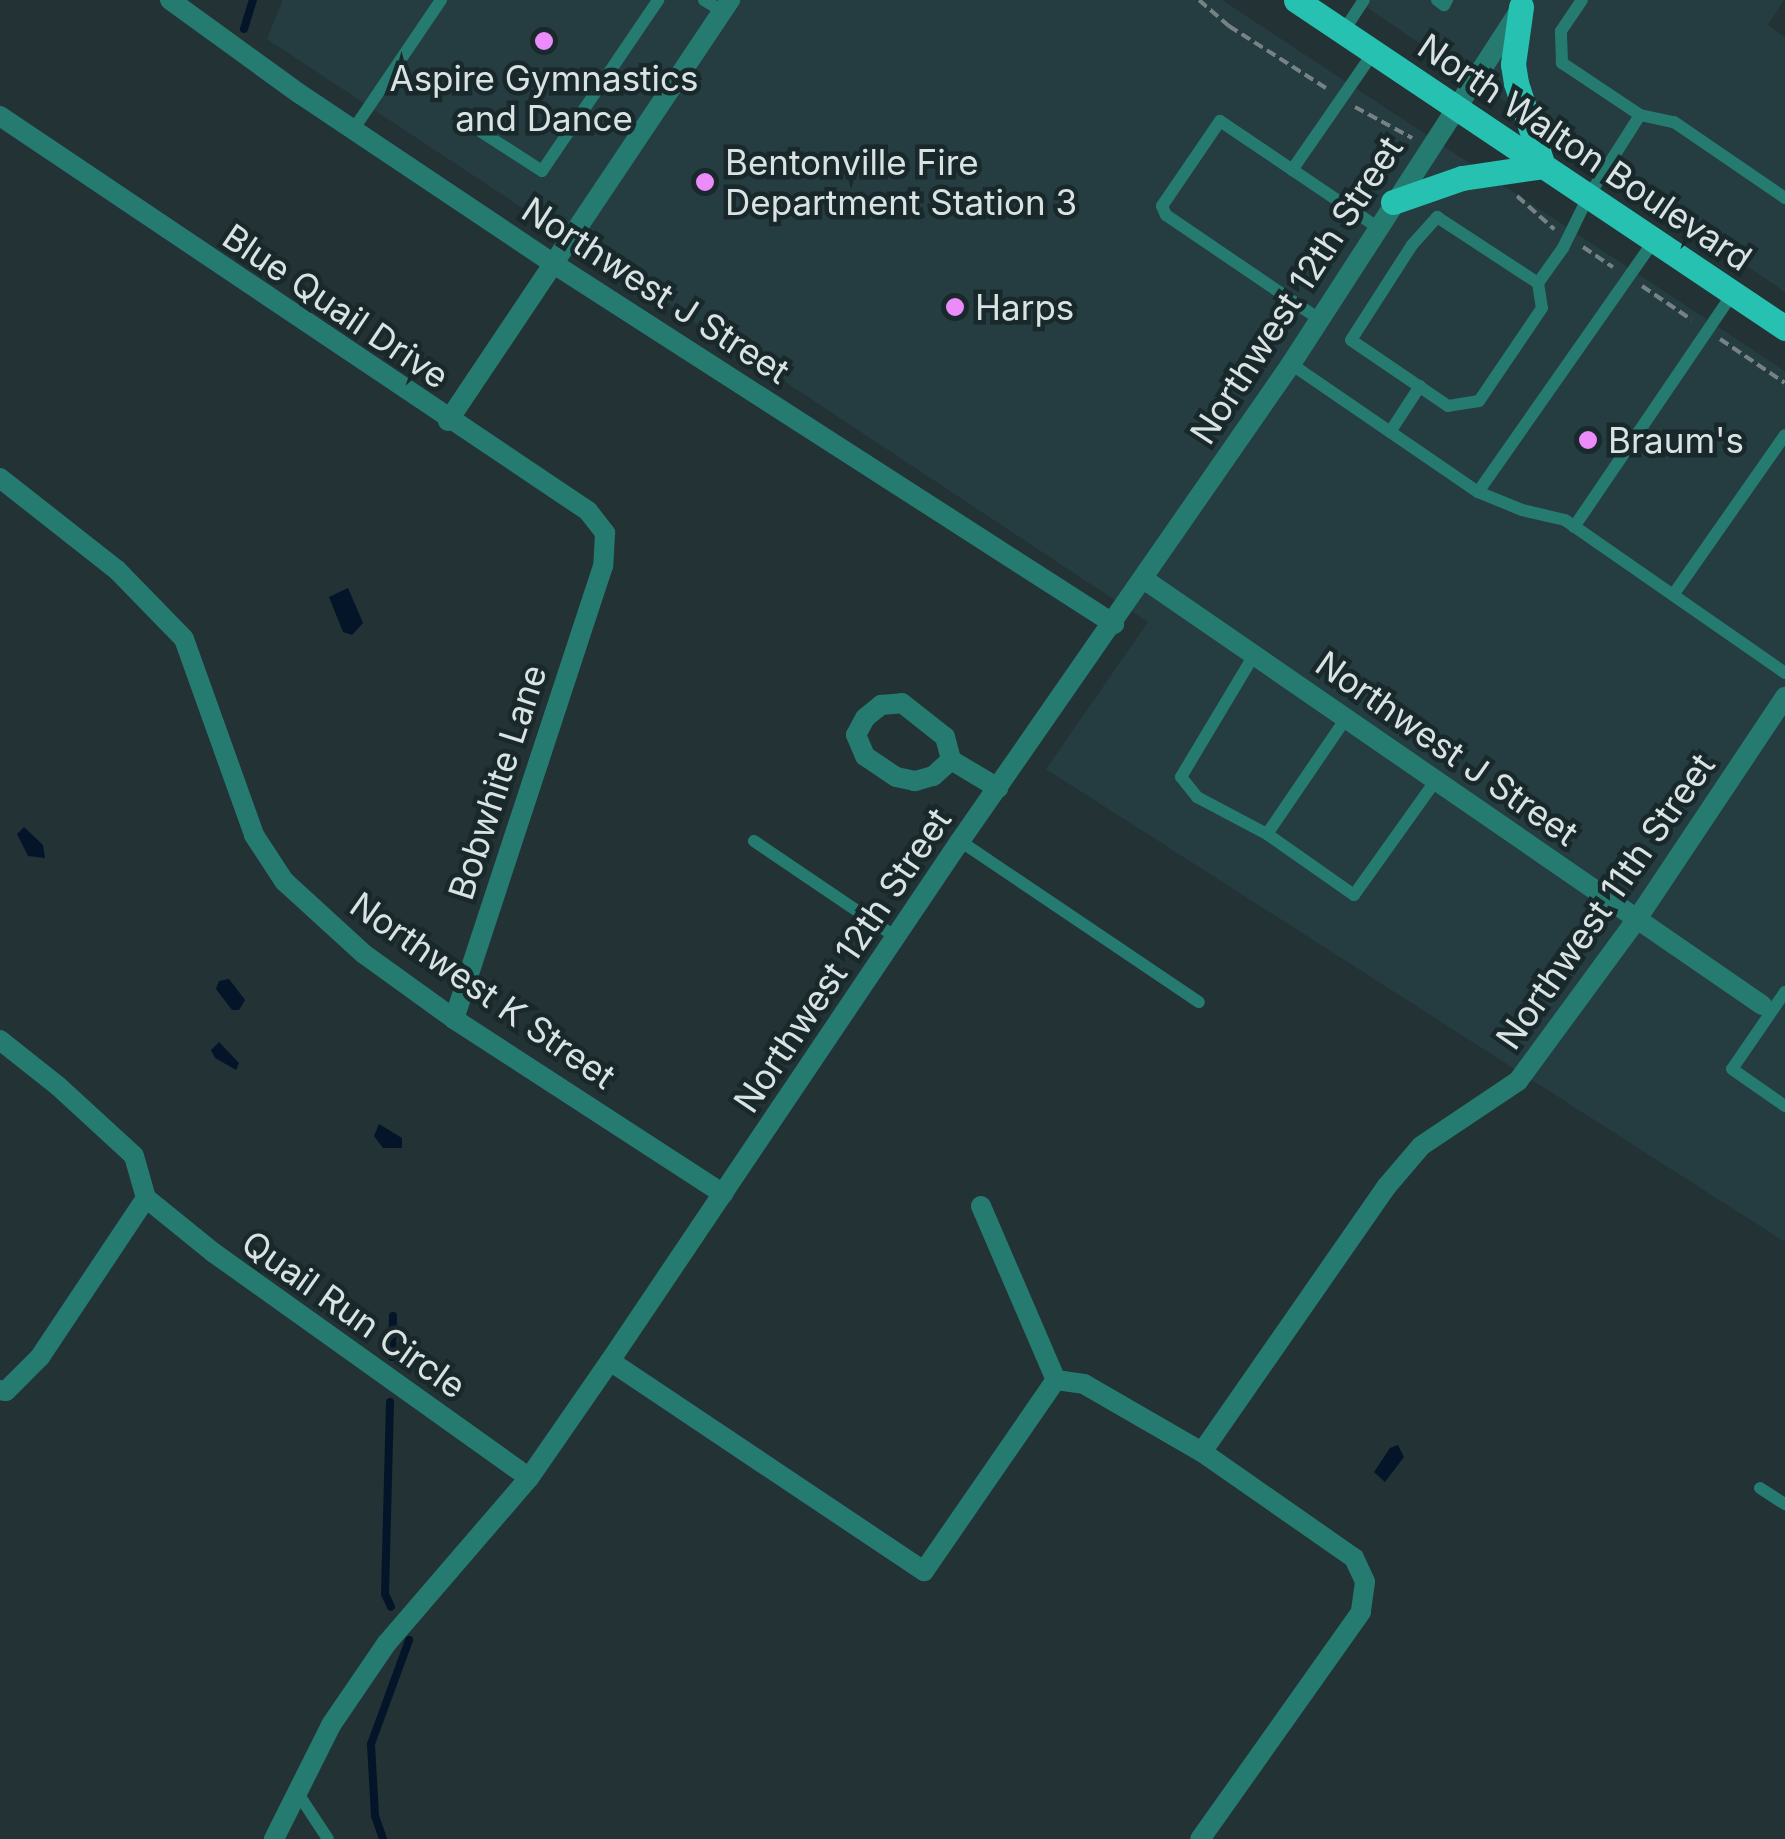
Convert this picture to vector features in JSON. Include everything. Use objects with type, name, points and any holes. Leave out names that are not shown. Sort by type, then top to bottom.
[{"type":"main road","name":"North Walton Boulevard","points":[[1296,0],[1785,328]]},
{"type":"main road","points":[[1393,202],[1462,178],[1543,166],[1513,64],[1524,4]]},
{"type":"street","name":"Northwest J Street","points":[[170,0],[353,130],[554,264],[1114,624]]},
{"type":"street","points":[[448,421],[554,264],[719,4]]},
{"type":"street","name":"Northwest 12th Street","points":[[274,1839],[332,1725],[387,1644],[529,1478],[960,841],[1145,580],[1291,364],[1453,106],[1524,4]]},
{"type":"street","name":"Blue Quail Drive","points":[[0,116],[448,421],[588,511],[605,533],[602,566]]},
{"type":"street","name":"Northwest K Street","points":[[0,478],[118,570],[184,639],[254,835],[284,881],[364,954],[454,1019],[724,1194]]},
{"type":"street","name":"Bobwhite Lane","points":[[454,1019],[602,566]]},
{"type":"street","name":"Northwest J Street","points":[[1145,580],[1767,1008]]},
{"type":"street","name":"Northwest 11th Street","points":[[1202,1452],[1387,1186],[1420,1146],[1518,1081],[1637,919],[1785,697]]},
{"type":"street","points":[[951,760],[933,776],[915,781],[896,778],[865,756],[856,734],[865,718],[881,705],[902,703],[945,737],[951,760],[998,788]]},
{"type":"street","points":[[0,1040],[58,1086],[134,1156],[146,1198],[40,1357],[6,1391],[0,1390]]},
{"type":"street","name":"Quail Run Circle","points":[[146,1198],[214,1253],[529,1478]]},
{"type":"street","points":[[980,1206],[1056,1380]]},
{"type":"street","points":[[610,1360],[924,1571],[1056,1380]]},
{"type":"street","points":[[1056,1380],[1084,1384],[1202,1452],[1354,1558],[1365,1582],[1360,1612],[1200,1839]]},
{"type":"lane","points":[[353,130],[440,0]]},
{"type":"lane","points":[[464,120],[542,171],[658,0]]},
{"type":"lane","points":[[1343,32],[1364,0]]},
{"type":"lane","points":[[1436,0],[1444,5],[1447,0]]},
{"type":"lane","points":[[1582,0],[1561,31],[1562,63],[1640,115],[1674,122],[1785,198]]},
{"type":"lane","points":[[1292,170],[1373,52]]},
{"type":"lane","points":[[1538,283],[1436,218],[1412,245],[1351,340],[1448,406],[1479,401],[1542,308],[1538,283],[1563,248],[1588,197],[1640,115]]},
{"type":"lane","points":[[1319,319],[1166,215],[1162,206],[1220,121],[1377,227]]},
{"type":"lane","points":[[1478,492],[1654,241]]},
{"type":"lane","points":[[1574,527],[1732,293]]},
{"type":"lane","points":[[1291,364],[1478,492],[1574,527],[1785,673]]},
{"type":"lane","points":[[1390,432],[1420,386]]},
{"type":"lane","points":[[1673,595],[1785,435]]},
{"type":"lane","points":[[1254,655],[1181,777],[1197,796],[1267,834],[1354,896],[1436,780]]},
{"type":"lane","points":[[1267,834],[1346,718]]},
{"type":"lane","points":[[754,841],[897,938]]},
{"type":"lane","points":[[960,841],[1199,1002]]},
{"type":"lane","points":[[1785,992],[1767,1008],[1732,1069],[1785,1106]]},
{"type":"lane","points":[[1767,1008],[1785,1021]]},
{"type":"lane","points":[[1760,1488],[1785,1504]]},
{"type":"lane","points":[[296,1792],[328,1839]]},
{"type":"path","points":[[1198,0],[1329,90]]},
{"type":"path","points":[[1356,108],[1402,133]]},
{"type":"shaded area","points":[[283,0],[1222,0],[1785,371],[1785,1242],[1046,769],[1148,622],[267,39]]},
{"type":"shaded area","points":[[1356,0],[1784,0],[1768,25],[1785,37],[1785,292]]},
{"type":"water","points":[[348,588],[363,623],[352,635],[343,632],[329,597]]},
{"type":"water","points":[[24,827],[43,845],[45,858],[28,856],[17,834]]},
{"type":"water","points":[[229,979],[245,1000],[239,1010],[232,1010],[216,989],[219,981]]},
{"type":"water","points":[[219,1042],[239,1063],[236,1070],[215,1058],[211,1050]]},
{"type":"water","points":[[379,1124],[402,1138],[402,1148],[383,1148],[374,1136]]},
{"type":"water","points":[[1398,1445],[1404,1457],[1385,1482],[1374,1472],[1390,1448]]},
{"type":"waterway","points":[[244,29],[253,0]]},
{"type":"waterway","points":[[392,1357],[393,1316]]},
{"type":"waterway","points":[[390,1402],[385,1594],[391,1607]]},
{"type":"waterway","points":[[383,1839],[375,1816],[371,1744],[409,1640]]},
{"type":"place","name":"Aspire Gymnastics and Dance","points":[[544,41]]},
{"type":"place","name":"Bentonville Fire Department Station 3","points":[[705,182]]},
{"type":"place","name":"Harps","points":[[955,307]]},
{"type":"place","name":"Braum's","points":[[1588,440]]}]
